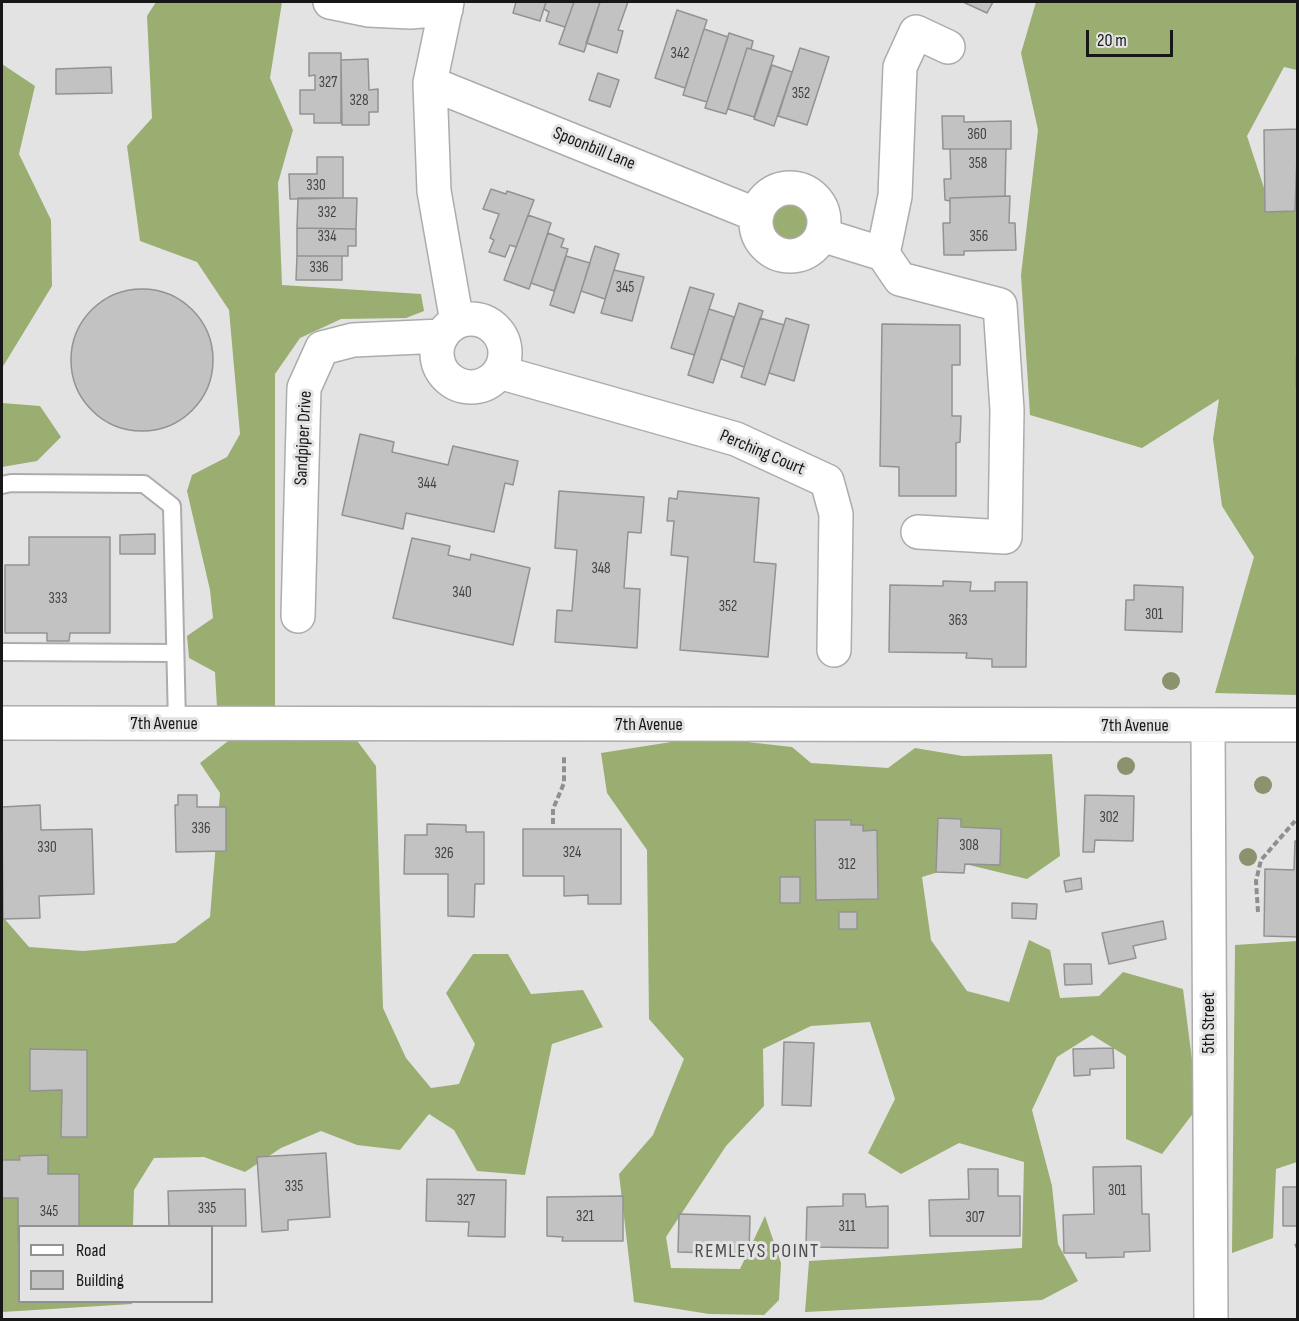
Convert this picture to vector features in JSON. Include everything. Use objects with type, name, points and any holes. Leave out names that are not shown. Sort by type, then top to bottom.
[{"type":"street","points":[[330,2],[369,10],[411,12],[447,5],[430,83],[434,191],[450,329],[438,346],[440,367],[454,383],[476,387],[487,384],[499,372]]},
{"type":"street","points":[[883,254],[896,196],[900,67],[916,32],[948,47]]},
{"type":"street","name":"Spoonbill Lane","points":[[430,83],[757,215]]},
{"type":"street","points":[[799,189],[818,202],[823,213],[822,235],[806,252],[783,255],[773,251],[759,236],[757,215],[767,196],[776,191],[799,189]]},
{"type":"street","points":[[822,235],[883,254],[900,279],[1000,305],[1007,410],[1005,537],[918,532]]},
{"type":"street","name":"Sandpiper Drive","points":[[298,616],[304,388],[322,348],[353,340],[450,329],[480,321],[499,334],[505,356],[499,372]]},
{"type":"street","name":"Perching Court","points":[[499,372],[736,439],[827,481],[836,514],[834,650]]},
{"type":"street","name":"7th Avenue","points":[[2,723],[1298,725]]},
{"type":"street","name":"5th Street","points":[[1208,726],[1211,1320]]},
{"type":"lane","points":[[2,486],[11,483],[144,484],[172,506],[177,724]]},
{"type":"lane","points":[[2,652],[175,652]]},
{"type":"path","points":[[553,824],[553,809],[564,783],[563,724]]},
{"type":"path","points":[[1258,912],[1256,881],[1261,860],[1295,821]]},
{"type":"green space","points":[[156,2],[282,2],[270,78],[293,130],[278,183],[282,285],[421,294],[424,311],[406,318],[341,319],[300,338],[275,374],[275,709],[217,707],[215,672],[189,658],[187,636],[213,618],[210,590],[187,491],[192,475],[227,457],[240,434],[229,310],[197,262],[140,241],[127,146],[152,118],[147,16]]},
{"type":"green space","points":[[1036,2],[1297,3],[1297,70],[1284,67],[1247,136],[1265,191],[1297,210],[1297,695],[1215,693],[1254,557],[1222,506],[1213,439],[1219,399],[1142,448],[1030,415],[1021,275],[1038,130],[1021,53]]},
{"type":"green space","points":[[2,64],[35,86],[19,154],[51,220],[52,286],[2,368]]},
{"type":"green space","points":[[787,195],[797,195],[811,202],[818,221],[811,240],[797,247],[787,247],[777,243],[770,236],[766,226],[766,216],[770,206],[777,199]]},
{"type":"green space","points":[[2,403],[40,406],[61,437],[37,461],[2,467]]},
{"type":"green space","points":[[703,737],[792,747],[811,763],[888,768],[915,748],[963,756],[1052,754],[1060,856],[1027,879],[965,864],[922,877],[931,940],[967,991],[1009,1002],[1029,940],[1050,950],[1060,998],[1099,996],[1123,972],[1183,989],[1198,1107],[1162,1154],[1126,1139],[1126,1056],[1092,1035],[1057,1057],[1032,1110],[1052,1186],[1058,1244],[1078,1281],[1042,1300],[805,1312],[809,1261],[1022,1248],[1024,1162],[959,1143],[901,1174],[868,1153],[895,1099],[870,1022],[811,1026],[763,1049],[764,1106],[726,1146],[666,1237],[671,1268],[740,1269],[765,1216],[781,1263],[779,1300],[764,1315],[709,1314],[634,1302],[619,1174],[653,1135],[684,1059],[649,1019],[647,850],[607,793],[601,753]]},
{"type":"green space","points":[[232,738],[355,738],[376,766],[383,1008],[406,1058],[431,1088],[459,1084],[475,1044],[446,993],[473,954],[508,954],[531,994],[583,990],[603,1027],[552,1044],[525,1175],[477,1171],[454,1130],[429,1114],[400,1150],[357,1145],[321,1131],[281,1148],[245,1172],[204,1157],[154,1158],[134,1190],[133,1225],[18,1225],[18,1303],[132,1304],[2,1312],[2,916],[29,947],[83,951],[175,943],[210,917],[220,793],[200,763]]},
{"type":"green space","points":[[1297,941],[1297,1162],[1276,1169],[1273,1238],[1232,1253],[1235,945]]},
{"type":"building","points":[[516,2],[546,2],[540,21],[513,13]]},
{"type":"building","points":[[546,2],[574,2],[565,27],[546,21],[549,12],[544,9]]},
{"type":"building","points":[[574,2],[600,2],[584,52],[559,44]]},
{"type":"building","points":[[600,2],[628,2],[618,30],[623,31],[617,53],[586,43]]},
{"type":"building","points":[[963,2],[993,2],[987,13]]},
{"type":"building","points":[[677,10],[707,20],[685,88],[655,78]]},
{"type":"building","points":[[704,29],[728,37],[707,102],[683,95]]},
{"type":"building","points":[[729,33],[753,41],[751,49],[747,48],[726,114],[705,108]]},
{"type":"building","points":[[747,48],[774,56],[754,117],[728,109]]},
{"type":"building","points":[[800,48],[829,57],[807,125],[778,116]]},
{"type":"building","points":[[309,53],[341,53],[341,123],[314,123],[314,114],[300,114],[300,90],[315,90],[315,75],[309,76]]},
{"type":"building","points":[[368,59],[369,90],[378,89],[378,112],[369,112],[369,125],[342,125],[341,60]]},
{"type":"building","points":[[772,65],[792,72],[774,126],[754,119]]},
{"type":"building","points":[[111,67],[112,93],[56,94],[56,69]]},
{"type":"building","points":[[598,73],[619,80],[610,107],[589,100]]},
{"type":"building","points":[[942,116],[964,116],[964,122],[1011,121],[1011,149],[943,149]]},
{"type":"building","points":[[1298,129],[1295,211],[1265,212],[1264,130]]},
{"type":"building","points":[[950,149],[1006,149],[1005,196],[945,200],[944,179],[951,179]]},
{"type":"building","points":[[317,157],[343,157],[343,198],[290,199],[289,174],[317,174]]},
{"type":"building","points":[[491,189],[506,194],[507,191],[534,200],[516,247],[510,245],[505,257],[489,252],[494,240],[490,238],[499,214],[483,209]]},
{"type":"building","points":[[1010,196],[1009,223],[1015,223],[1016,250],[964,251],[964,255],[944,255],[943,223],[950,223],[950,198]]},
{"type":"building","points":[[298,198],[357,198],[356,229],[297,228]]},
{"type":"building","points":[[528,215],[551,223],[529,289],[504,280]]},
{"type":"building","points":[[297,228],[356,229],[356,246],[348,246],[348,256],[297,256]]},
{"type":"building","points":[[548,233],[564,239],[561,247],[568,249],[554,291],[531,283]]},
{"type":"building","points":[[595,246],[619,254],[605,299],[581,291]]},
{"type":"building","points":[[297,256],[342,256],[342,280],[296,280]]},
{"type":"building","points":[[566,256],[590,263],[574,313],[550,305]]},
{"type":"building","points":[[614,270],[644,277],[632,321],[601,313]]},
{"type":"building","points":[[690,287],[714,294],[694,355],[671,348]]},
{"type":"building","points":[[142,289],[169,295],[192,310],[207,333],[213,360],[207,387],[192,410],[169,425],[142,431],[115,425],[92,410],[77,387],[71,360],[77,333],[92,310],[115,295]]},
{"type":"building","points":[[739,303],[763,311],[744,367],[721,359]]},
{"type":"building","points":[[709,309],[734,317],[713,383],[688,375]]},
{"type":"building","points":[[760,318],[784,325],[765,385],[741,377]]},
{"type":"building","points":[[786,318],[809,325],[794,381],[769,373]]},
{"type":"building","points":[[882,324],[960,325],[960,365],[952,365],[952,416],[961,416],[960,442],[956,443],[956,496],[899,496],[899,467],[880,466]]},
{"type":"building","points":[[1296,357],[1298,357],[1298,389],[1296,387]]},
{"type":"building","points":[[360,434],[394,442],[392,452],[448,465],[453,446],[518,461],[513,485],[505,483],[494,532],[406,513],[403,529],[342,515]]},
{"type":"building","points":[[559,491],[644,497],[641,533],[628,532],[624,588],[640,589],[637,648],[555,642],[557,610],[572,611],[577,550],[555,548]]},
{"type":"building","points":[[678,491],[759,498],[754,562],[776,564],[768,657],[680,650],[688,557],[671,555],[674,521],[667,521],[669,498],[677,499]]},
{"type":"building","points":[[155,534],[155,554],[120,554],[120,535]]},
{"type":"building","points":[[29,537],[110,537],[110,633],[70,633],[69,641],[47,641],[47,633],[5,633],[5,565],[29,565]]},
{"type":"building","points":[[412,538],[450,546],[448,555],[470,560],[471,554],[530,568],[513,645],[393,618]]},
{"type":"building","points":[[943,581],[971,582],[970,591],[995,591],[995,582],[1027,582],[1026,667],[992,667],[992,659],[966,658],[967,653],[889,652],[890,585],[943,586]]},
{"type":"building","points":[[1134,585],[1183,587],[1182,632],[1125,630],[1126,600],[1134,600]]},
{"type":"building","points":[[178,795],[197,795],[197,807],[226,807],[226,851],[176,852],[175,805],[178,805]]},
{"type":"building","points":[[1085,795],[1134,796],[1133,841],[1095,840],[1094,852],[1083,852]]},
{"type":"building","points":[[40,805],[41,830],[92,829],[94,894],[39,896],[40,918],[3,919],[2,807]]},
{"type":"building","points":[[938,818],[961,819],[961,827],[1001,829],[1000,865],[965,864],[964,873],[936,872]]},
{"type":"building","points":[[815,820],[851,820],[851,825],[863,825],[863,831],[877,830],[878,899],[816,900]]},
{"type":"building","points":[[427,824],[466,825],[466,832],[484,832],[484,884],[475,884],[474,917],[448,916],[448,874],[404,874],[405,835],[427,835]]},
{"type":"building","points":[[523,829],[621,829],[621,904],[588,904],[588,895],[564,896],[564,876],[523,876]]},
{"type":"building","points":[[1295,841],[1298,841],[1298,937],[1264,936],[1265,869],[1294,870]]},
{"type":"building","points":[[780,877],[800,877],[800,903],[780,903]]},
{"type":"building","points":[[1081,878],[1082,889],[1066,892],[1064,881]]},
{"type":"building","points":[[1012,903],[1037,904],[1036,919],[1012,918]]},
{"type":"building","points":[[839,912],[857,912],[857,929],[839,929]]},
{"type":"building","points":[[1163,921],[1166,939],[1133,946],[1136,958],[1109,964],[1102,933]]},
{"type":"building","points":[[1064,964],[1091,964],[1092,984],[1065,985]]},
{"type":"building","points":[[784,1042],[814,1043],[811,1106],[782,1105]]},
{"type":"building","points":[[1113,1048],[1114,1068],[1090,1069],[1090,1075],[1074,1076],[1073,1049]]},
{"type":"building","points":[[30,1049],[87,1050],[87,1137],[61,1137],[62,1090],[30,1091]]},
{"type":"building","points":[[326,1153],[330,1217],[288,1220],[288,1230],[262,1232],[257,1157]]},
{"type":"building","points":[[48,1155],[48,1174],[79,1174],[79,1225],[18,1225],[18,1198],[2,1198],[2,1160],[20,1160],[19,1156]]},
{"type":"building","points":[[1141,1166],[1142,1214],[1149,1214],[1150,1251],[1124,1252],[1124,1257],[1086,1258],[1086,1253],[1064,1253],[1063,1215],[1094,1214],[1093,1167]]},
{"type":"building","points":[[968,1169],[998,1169],[998,1196],[1020,1196],[1020,1236],[930,1236],[929,1200],[969,1199]]},
{"type":"building","points":[[427,1179],[506,1180],[505,1237],[468,1236],[469,1222],[426,1221]]},
{"type":"building","points":[[1283,1187],[1298,1187],[1298,1226],[1283,1226]]},
{"type":"building","points":[[245,1189],[246,1226],[169,1225],[168,1191]]},
{"type":"building","points":[[843,1194],[865,1194],[866,1207],[888,1206],[888,1248],[806,1247],[807,1207],[843,1206]]},
{"type":"building","points":[[623,1196],[623,1241],[562,1241],[563,1237],[547,1236],[547,1197]]},
{"type":"building","points":[[679,1214],[750,1216],[749,1254],[678,1252]]},
{"type":"district","name":"REMLEYS POINT","points":[[757,1252]]}]
